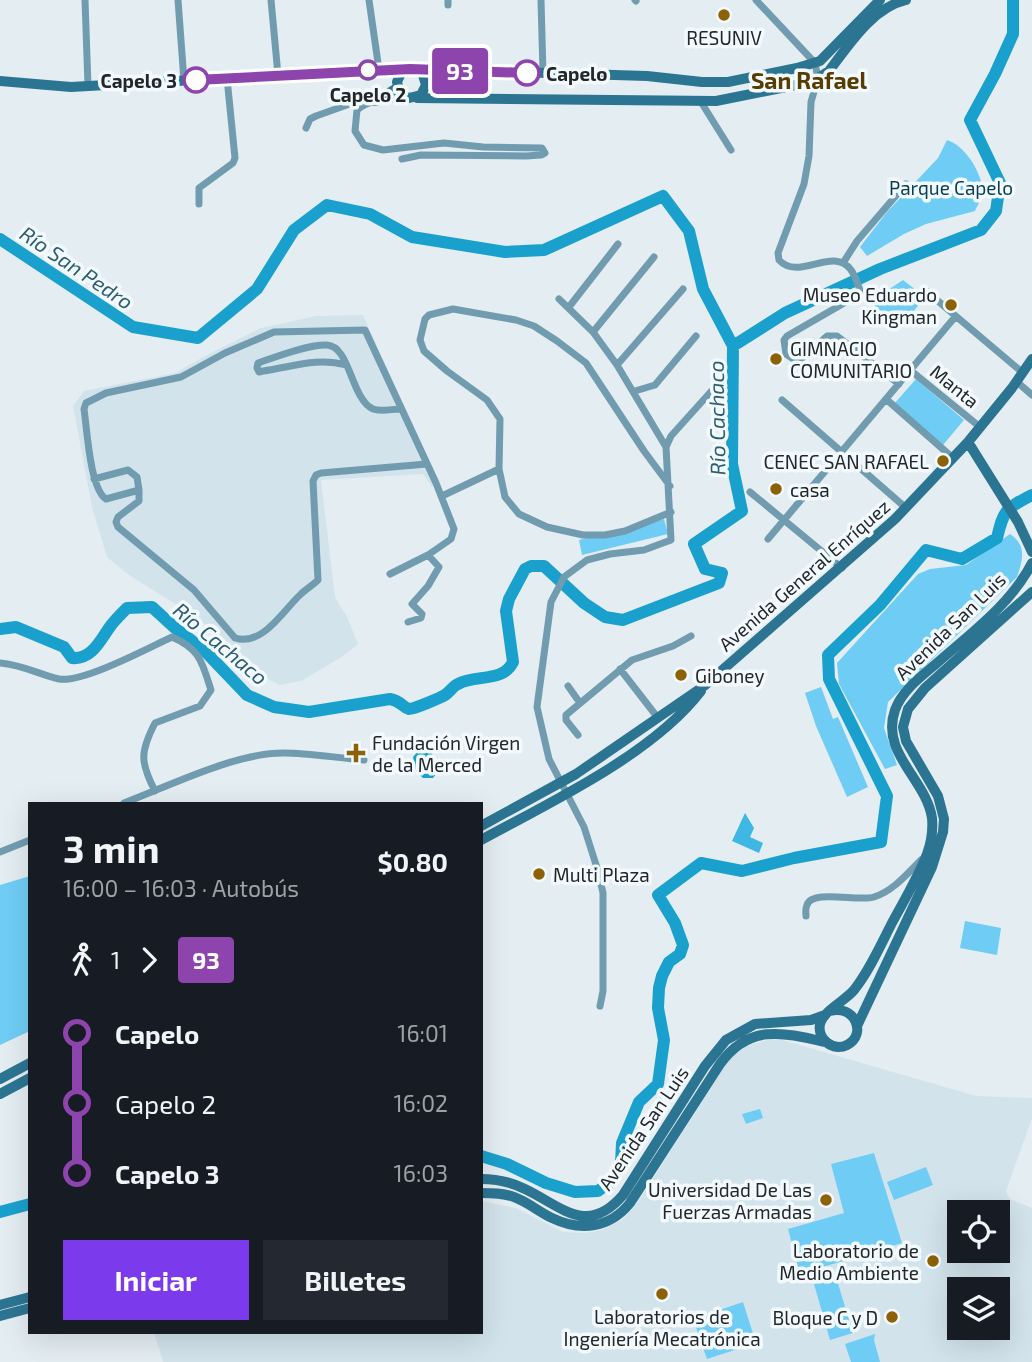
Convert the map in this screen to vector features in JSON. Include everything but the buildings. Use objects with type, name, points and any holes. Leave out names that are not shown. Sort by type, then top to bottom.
[{"type":"street","points":[[85,0],[88,86]]},
{"type":"street","points":[[178,0],[184,81]]},
{"type":"street","points":[[271,0],[278,75]]},
{"type":"street","points":[[369,0],[376,70]]},
{"type":"street","points":[[541,0],[543,73]]},
{"type":"street","points":[[756,0],[815,63],[818,78],[811,102],[809,156],[804,184],[778,253],[779,260],[790,268],[827,261],[843,263],[852,271],[860,290],[858,295],[787,336],[784,340],[786,354],[800,360],[827,335],[837,335],[899,384]]},
{"type":"street","points":[[0,81],[49,86],[88,86],[412,69],[647,76],[712,83],[745,79],[815,63],[826,57],[880,0]]},
{"type":"street","points":[[306,128],[316,116],[358,101],[413,98],[610,98],[701,102],[732,99],[818,78],[829,71],[877,15],[890,5],[906,0]]},
{"type":"street","points":[[397,87],[398,77],[412,69],[419,71],[425,80],[424,90],[413,98]]},
{"type":"street","points":[[376,70],[388,78],[400,93],[413,98]]},
{"type":"street","points":[[199,204],[199,188],[233,163],[235,158],[227,78]]},
{"type":"street","points":[[397,87],[357,110],[355,131],[359,140],[369,148],[383,150],[444,143],[542,148],[545,153],[526,156],[421,155],[402,159]]},
{"type":"street","points":[[701,102],[731,150]]},
{"type":"street","points":[[843,263],[857,241],[906,184]]},
{"type":"street","points":[[569,307],[618,244]]},
{"type":"street","points":[[593,332],[654,257]]},
{"type":"street","points":[[617,365],[683,289]]},
{"type":"street","points":[[925,290],[1020,377],[1032,395]]},
{"type":"street","points":[[559,299],[593,332],[635,391],[666,447],[670,486],[671,540],[644,550],[587,560],[564,578],[555,590],[551,602],[537,708],[549,759],[584,827],[603,893],[603,991],[600,1006]]},
{"type":"street","points":[[670,486],[644,452],[586,363],[557,341],[534,326],[516,320],[453,309],[429,315],[419,340],[424,351],[487,400],[500,419],[499,469],[505,497],[528,520],[583,535],[605,535],[625,531],[671,512]]},
{"type":"street","points":[[768,539],[955,317]]},
{"type":"street","points":[[139,490],[106,499],[99,493],[94,479],[84,409],[88,400],[106,393],[181,377],[225,353],[274,332],[365,330],[442,496],[454,529],[451,539],[428,555],[390,574]]},
{"type":"street","points":[[635,391],[655,384],[696,336]]},
{"type":"street","points":[[346,365],[309,362],[259,372],[257,368],[258,363],[326,345],[339,352],[346,365],[362,399],[368,406],[379,410],[400,409]]},
{"type":"street","name":"Avenida General Enríquez","points":[[579,779],[704,686],[842,568],[906,508],[968,442],[1032,359]]},
{"type":"street","name":"Manta","points":[[910,370],[980,427]]},
{"type":"street","points":[[666,447],[671,436],[716,386]]},
{"type":"street","points":[[886,399],[953,458]]},
{"type":"street","points":[[782,400],[906,508]]},
{"type":"street","points":[[968,442],[1032,552]]},
{"type":"street","points":[[94,479],[128,470],[137,477],[139,500],[118,517],[118,527],[194,590],[235,638],[241,640],[257,636],[279,621],[302,593],[318,580],[313,481],[316,475],[427,464]]},
{"type":"street","points":[[442,496],[499,469]]},
{"type":"street","points":[[750,492],[842,568]]},
{"type":"street","points":[[1012,514],[1032,531]]},
{"type":"street","points":[[408,622],[421,618],[422,614],[412,604],[428,586],[439,567],[428,555]]},
{"type":"street","points":[[1032,563],[1032,572]]},
{"type":"street","name":"Avenida San Luis","points":[[857,1026],[932,867],[943,832],[942,805],[906,741],[904,720],[914,699],[1012,594],[1025,578],[1032,563]]},
{"type":"street","name":"Avenida San Luis","points":[[483,1179],[493,1179],[523,1188],[571,1215],[588,1216],[604,1211],[623,1195],[705,1066],[726,1040],[755,1024],[811,1020],[827,1013],[848,996],[869,968],[925,857],[930,839],[932,817],[929,806],[895,746],[893,720],[898,704],[912,685],[1032,592]]},
{"type":"street","points":[[578,735],[564,717],[632,660],[673,646],[691,636]]},
{"type":"street","points":[[0,663],[29,668],[61,679],[91,674],[172,638],[191,645],[204,668],[211,690],[200,706],[155,723],[143,750],[143,764],[155,791]]},
{"type":"street","points":[[620,669],[658,718]]},
{"type":"street","points":[[568,686],[580,703]]},
{"type":"street","name":"Avenida General Enríquez","points":[[483,837],[579,779],[637,749],[688,707],[704,686]]},
{"type":"street","points":[[127,802],[257,756],[284,753],[364,760]]},
{"type":"street","name":"Avenida General Enríquez","points":[[483,825],[563,789]]},
{"type":"street","points":[[0,852],[28,841]]},
{"type":"street","points":[[806,916],[807,904],[811,899],[826,897],[862,900],[876,897],[895,885],[925,857]]},
{"type":"street","points":[[841,1010],[855,1020],[857,1026],[855,1037],[847,1045],[835,1047],[825,1042],[820,1031],[827,1013],[841,1010]]},
{"type":"street","name":"Avenida San Luis","points":[[483,1193],[515,1197],[551,1218],[574,1226],[592,1227],[603,1224],[631,1203],[720,1064],[734,1047],[766,1033],[795,1035],[825,1042]]},
{"type":"street","points":[[0,1079],[28,1064]]},
{"type":"street","points":[[0,1094],[28,1079]]},
{"type":"street","points":[[0,1305],[28,1298]]},
{"type":"street","points":[[0,1316],[28,1309]]},
{"type":"shaded area","points":[[363,315],[440,485],[432,487],[423,474],[321,480],[335,597],[358,644],[342,657],[301,681],[280,685],[251,671],[210,628],[126,573],[107,557],[92,507],[73,406],[84,391],[175,373],[261,328],[316,316]]},
{"type":"shaded area","points":[[419,750],[429,751],[436,760],[437,771],[433,778],[423,778],[416,771],[413,757]]},
{"type":"shaded area","points":[[745,813],[754,828],[750,837],[763,843],[759,853],[732,841]]},
{"type":"shaded area","name":"Universidad De Las Fuerzas Armadas","points":[[767,1040],[782,1040],[976,1096],[1032,1098],[1032,1118],[1006,1191],[1010,1199],[1032,1208],[1032,1362],[163,1362],[155,1334],[483,1334],[483,1201],[516,1208],[563,1232],[586,1233],[602,1230],[622,1220],[636,1205],[730,1058],[747,1046]]},
{"type":"green space","name":"Parque Capelo","points":[[947,140],[967,155],[977,171],[982,195],[975,211],[926,224],[867,256],[860,247],[887,212],[938,158]]},
{"type":"green space","points":[[903,280],[925,297],[904,323],[901,321],[897,325],[870,302]]},
{"type":"green space","points":[[916,379],[964,420],[943,445],[894,404]]},
{"type":"green space","points":[[664,519],[668,534],[582,555],[579,540]]},
{"type":"green space","points":[[1010,534],[1019,543],[1022,553],[1017,577],[888,702],[884,728],[897,765],[885,769],[839,684],[837,663],[918,574],[930,569],[966,565]]},
{"type":"green space","points":[[821,687],[833,719],[838,717],[868,787],[847,797],[816,726],[805,693]]},
{"type":"green space","points":[[28,877],[28,1032],[0,1045],[0,885]]},
{"type":"green space","points":[[965,921],[1001,928],[997,955],[960,948]]},
{"type":"green space","points":[[760,1109],[763,1118],[746,1124],[742,1114]]},
{"type":"green space","points":[[874,1153],[902,1243],[800,1274],[788,1229],[844,1213],[831,1164]]},
{"type":"green space","points":[[926,1167],[933,1185],[894,1200],[887,1182]]},
{"type":"green space","points":[[836,1277],[853,1333],[830,1340],[814,1284]]},
{"type":"green space","points":[[743,1302],[756,1343],[707,1359],[693,1319]]},
{"type":"green space","points":[[875,1334],[880,1362],[851,1362],[845,1344]]},
{"type":"waterway","name":"Río San Pedro","points":[[0,239],[133,327],[198,338],[257,289],[294,230],[327,205],[370,214],[412,237],[505,252],[544,250],[663,196],[689,231],[703,289],[733,346],[785,313],[880,269],[981,230],[996,211],[1000,183],[970,120],[1013,34],[1013,0]]},
{"type":"waterway","name":"Río Cachaco","points":[[0,629],[16,627],[64,647],[72,658],[79,658],[86,656],[96,647],[127,608],[152,607],[203,649],[247,695],[274,707],[309,712],[390,699],[409,709],[421,706],[445,695],[465,681],[496,676],[508,669],[513,662],[506,611],[509,599],[525,569],[531,566],[544,566],[584,603],[605,617],[623,620],[719,583],[722,573],[705,569],[694,544],[742,511],[732,464],[733,346]]},
{"type":"waterway","points":[[483,1157],[575,1192],[598,1191],[609,1183],[621,1163],[622,1143],[639,1102],[658,1084],[664,1040],[658,1008],[659,988],[669,962],[680,954],[683,945],[675,923],[658,895],[701,863],[742,871],[794,858],[881,842],[887,796],[829,679],[828,655],[880,605],[926,550],[962,559],[997,538],[1007,511],[1032,495]]},
{"type":"waterway","points":[[0,1212],[28,1205]]},
{"type":"bus line","name":"93","points":[[196,80],[410,69],[527,73]]},
{"type":"place","name":"RESUNIV","points":[[724,15]]},
{"type":"place","name":"Capelo 2","points":[[368,70]]},
{"type":"place","name":"Capelo","points":[[527,73]]},
{"type":"place","name":"Capelo 3","points":[[196,80]]},
{"type":"place","name":"Museo Eduardo Kingman","points":[[951,305]]},
{"type":"place","name":"GIMNACIO COMUNITARIO","points":[[776,359]]},
{"type":"place","name":"CENEC SAN RAFAEL","points":[[943,461]]},
{"type":"place","name":"casa","points":[[776,489]]},
{"type":"place","name":"Giboney","points":[[681,675]]},
{"type":"place","name":"Fundación Virgen de la Merced","points":[[356,753]]},
{"type":"place","name":"Multi Plaza","points":[[539,874]]},
{"type":"place","name":"Universidad De Las Fuerzas Armadas","points":[[826,1200]]},
{"type":"place","name":"Laboratorio de Medio Ambiente","points":[[933,1261]]},
{"type":"place","name":"Laboratorios de Ingeniería Mecatrónica","points":[[662,1294]]},
{"type":"place","name":"Bloque C y D","points":[[892,1317]]},
{"type":"district","name":"San Rafael","points":[[809,80]]}]
